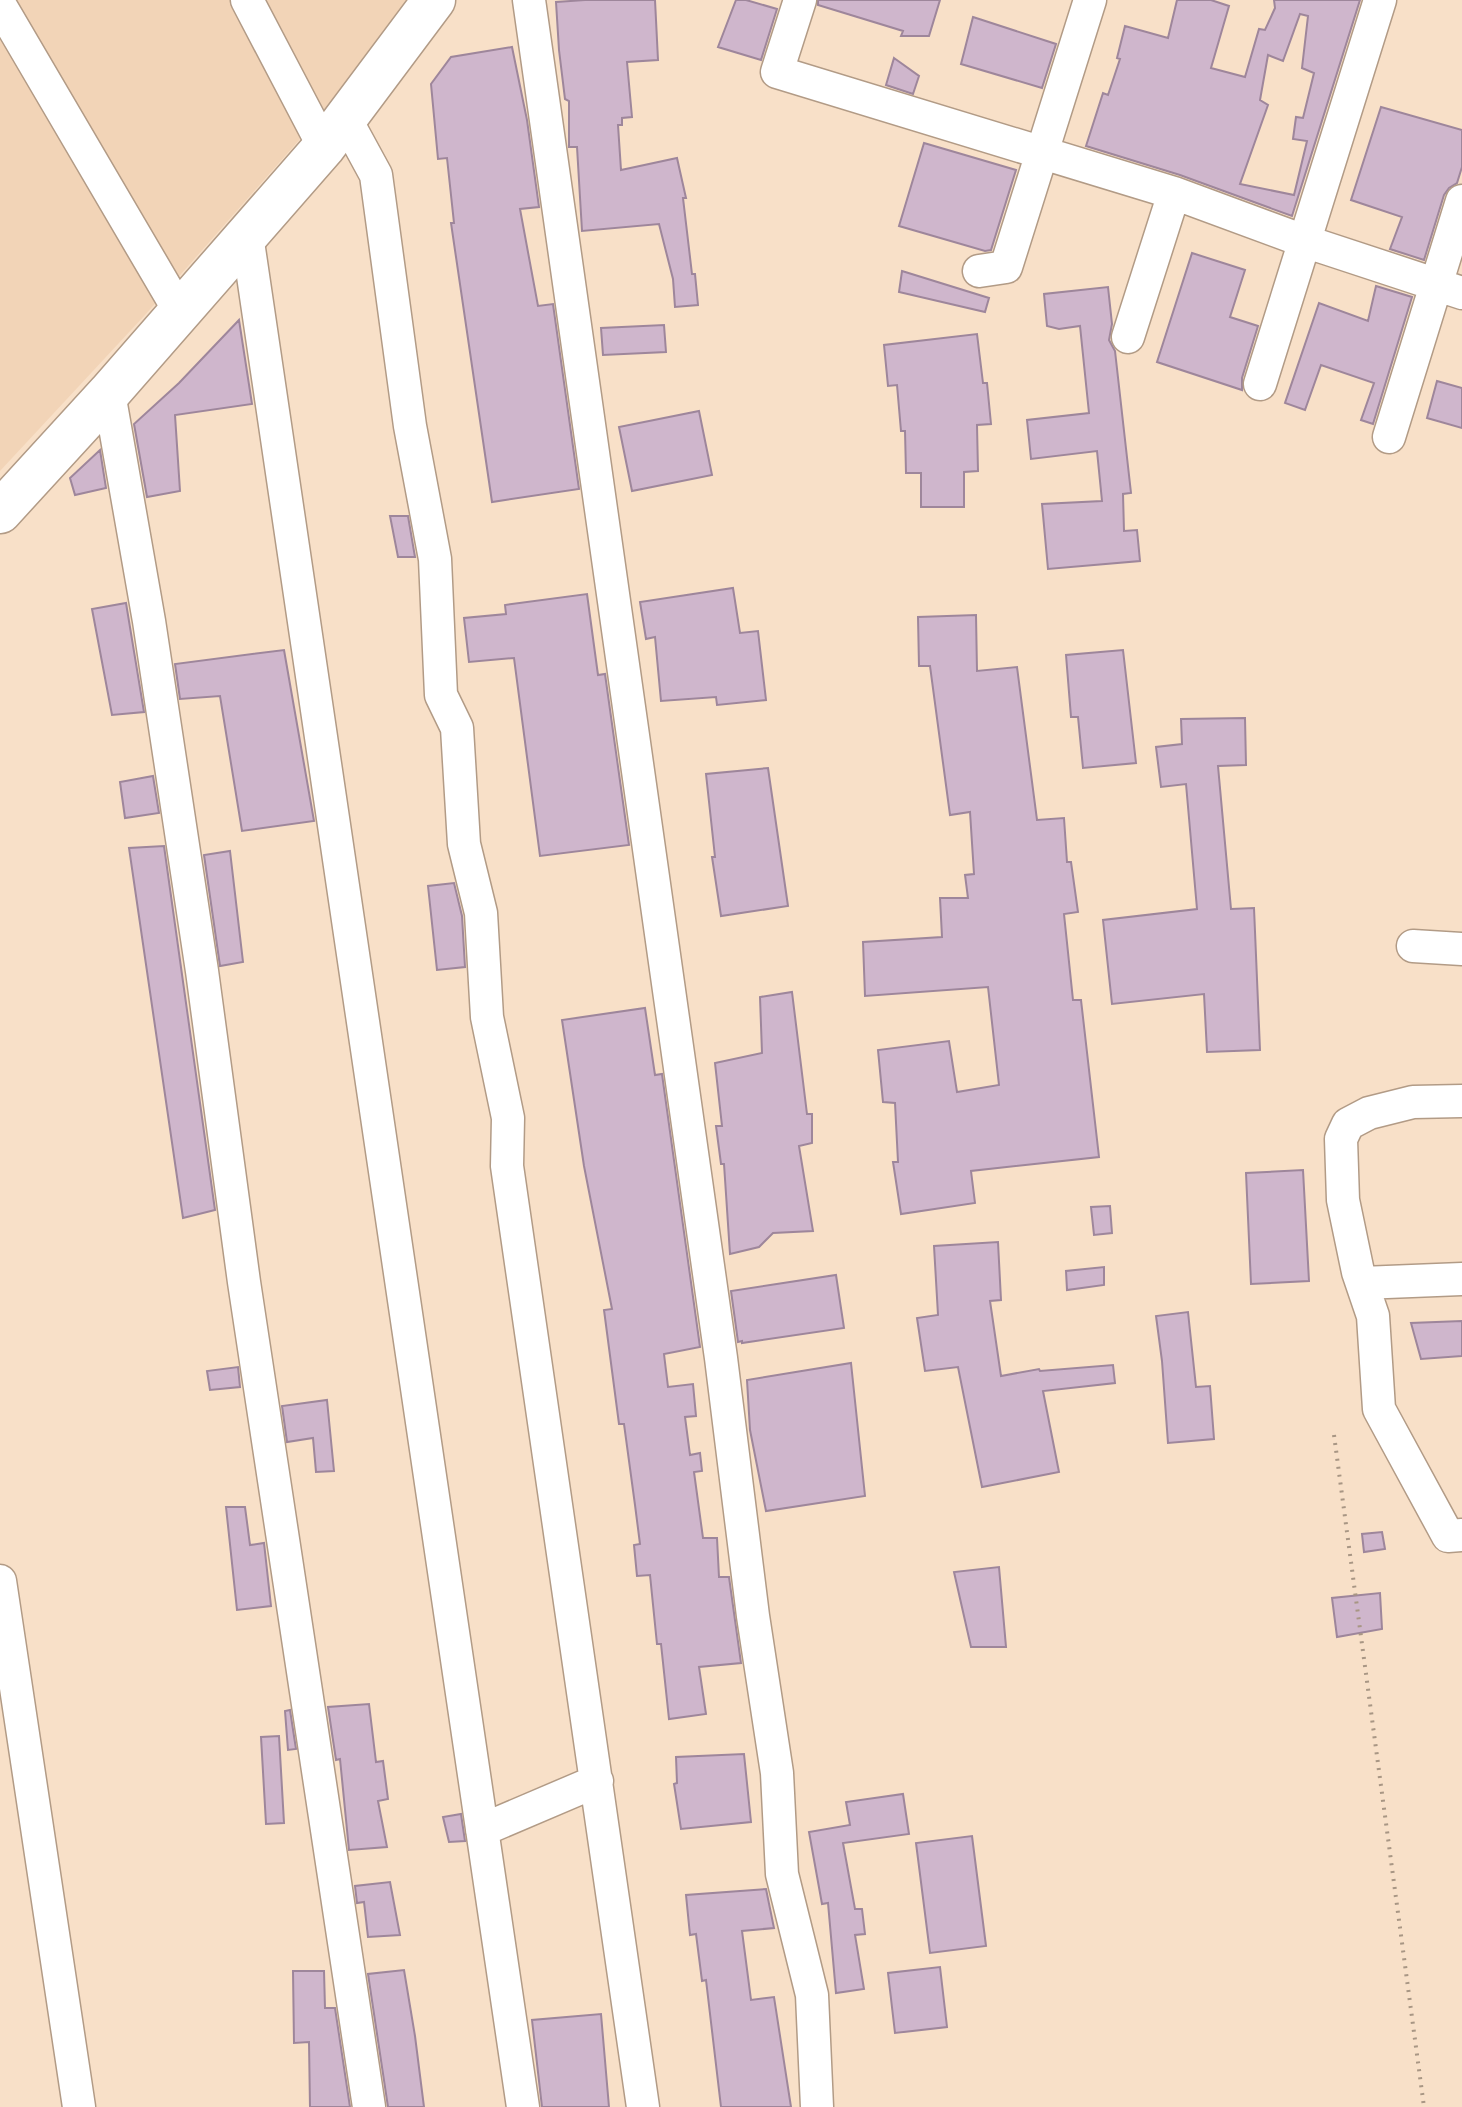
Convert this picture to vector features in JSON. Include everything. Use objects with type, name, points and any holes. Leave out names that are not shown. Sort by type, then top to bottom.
[{"type":"main road","points":[[0,512],[109,393],[335,133],[434,0]]},
{"type":"street","points":[[247,0],[335,133],[376,175],[410,426],[435,559],[441,695],[457,728],[464,844],[481,913],[487,1017],[508,1118],[507,1166],[643,2107]]},
{"type":"street","points":[[529,0],[721,1358],[753,1616],[777,1773],[782,1874],[812,1995],[817,2107]]},
{"type":"street","points":[[800,0],[777,72],[1174,193],[1304,241],[1449,288]]},
{"type":"street","points":[[979,271],[1006,267],[1090,0]]},
{"type":"street","points":[[1260,384],[1380,0]]},
{"type":"street","points":[[0,5],[180,312]]},
{"type":"street","points":[[1128,337],[1174,193]]},
{"type":"street","points":[[1389,437],[1449,288],[1462,201]]},
{"type":"street","points":[[247,235],[523,2107]]},
{"type":"street","points":[[109,393],[149,621],[196,926],[244,1282],[369,2107]]},
{"type":"street","points":[[1413,946],[1462,949]]},
{"type":"street","points":[[1462,1101],[1413,1102],[1369,1113],[1348,1124],[1341,1139],[1343,1200],[1373,1316],[1379,1409],[1448,1536],[1462,1535]]},
{"type":"street","points":[[1362,1283],[1462,1279]]},
{"type":"street","points":[[0,1581],[79,2107]]},
{"type":"street","points":[[482,1830],[597,1781]]},
{"type":"path","points":[[1334,1435],[1424,2107]]},
{"type":"shaded area","points":[[0,0],[417,0],[382,46],[145,315],[0,471]]},
{"type":"building","points":[[655,0],[658,60],[627,62],[632,117],[622,118],[622,125],[618,125],[621,170],[677,158],[686,198],[683,198],[698,305],[675,307],[673,279],[659,224],[582,231],[577,147],[569,147],[569,101],[565,99],[556,2]]},
{"type":"building","points":[[736,0],[777,9],[761,60],[718,47]]},
{"type":"building","points":[[818,0],[940,0],[929,36],[901,36],[903,31],[818,5]]},
{"type":"building","points":[[1177,0],[1211,0],[1229,6],[1211,68],[1245,77],[1259,29],[1265,30],[1275,8],[1274,0],[1360,0],[1292,216],[1180,175],[1086,146],[1103,93],[1108,95],[1120,59],[1117,58],[1125,26],[1168,38]],"holes":[[[1300,14],[1308,16],[1302,68],[1314,73],[1303,118],[1296,117],[1293,139],[1307,141],[1294,195],[1240,184],[1268,105],[1260,100],[1268,55],[1283,61]]]},
{"type":"building","points":[[973,17],[1056,44],[1042,88],[961,64]]},
{"type":"building","points":[[512,47],[527,120],[539,207],[520,209],[538,306],[553,304],[579,489],[492,502],[451,223],[454,223],[447,158],[438,159],[431,84],[451,57]]},
{"type":"building","points":[[894,58],[919,76],[913,94],[886,85]]},
{"type":"building","points":[[1381,107],[1462,130],[1462,167],[1457,183],[1444,195],[1424,260],[1390,249],[1402,217],[1351,200]]},
{"type":"building","points":[[924,143],[1016,170],[991,250],[985,251],[899,226]]},
{"type":"building","points":[[1192,253],[1245,270],[1230,317],[1258,326],[1242,378],[1242,390],[1157,362]]},
{"type":"building","points":[[902,271],[989,298],[985,312],[899,292]]},
{"type":"building","points":[[1376,286],[1412,297],[1373,424],[1361,420],[1374,383],[1321,365],[1305,410],[1285,403],[1319,303],[1368,321]]},
{"type":"building","points":[[1108,287],[1112,324],[1109,340],[1115,351],[1131,493],[1123,494],[1124,531],[1137,530],[1140,561],[1048,569],[1042,504],[1102,501],[1097,451],[1031,459],[1027,420],[1089,413],[1080,326],[1059,329],[1047,326],[1044,294]]},
{"type":"building","points":[[239,320],[252,404],[175,415],[180,491],[147,497],[134,424],[179,383]]},
{"type":"building","points":[[664,325],[666,352],[603,355],[601,328]]},
{"type":"building","points":[[977,334],[991,424],[977,425],[978,471],[964,472],[964,507],[921,507],[921,473],[906,473],[905,431],[901,431],[897,385],[888,386],[884,345]]},
{"type":"building","points":[[1437,381],[1462,388],[1462,428],[1427,418]]},
{"type":"building","points":[[699,411],[712,475],[632,491],[619,427]]},
{"type":"building","points":[[100,450],[106,488],[75,495],[70,478]]},
{"type":"building","points":[[390,516],[408,516],[415,557],[398,557]]},
{"type":"building","points":[[733,588],[740,633],[758,631],[766,700],[717,705],[716,697],[661,701],[655,637],[646,639],[640,602]]},
{"type":"building","points":[[587,594],[598,675],[605,674],[629,845],[540,856],[514,658],[469,662],[464,618],[506,614],[505,605]]},
{"type":"building","points":[[126,603],[144,712],[112,715],[92,609]]},
{"type":"building","points":[[976,615],[977,671],[1017,667],[1037,820],[1064,818],[1067,862],[1071,862],[1078,912],[1064,914],[1073,1000],[1081,1000],[1099,1157],[971,1171],[975,1203],[901,1214],[893,1162],[898,1162],[895,1103],[883,1102],[878,1050],[949,1041],[957,1092],[999,1085],[988,987],[865,996],[863,942],[942,937],[940,898],[968,898],[965,875],[974,874],[970,812],[950,815],[930,666],[919,666],[918,617]]},
{"type":"building","points":[[284,650],[314,821],[242,831],[220,696],[180,699],[175,664]]},
{"type":"building","points":[[1123,650],[1136,763],[1083,768],[1078,717],[1071,717],[1066,655]]},
{"type":"building","points":[[1245,718],[1246,765],[1218,766],[1231,909],[1254,908],[1260,1050],[1207,1052],[1204,994],[1112,1004],[1103,920],[1197,909],[1186,784],[1161,787],[1156,747],[1182,744],[1181,719]]},
{"type":"building","points":[[768,768],[788,906],[721,916],[712,857],[715,857],[706,774]]},
{"type":"building","points":[[153,776],[159,813],[125,818],[120,782]]},
{"type":"building","points":[[164,846],[215,1210],[183,1218],[129,848]]},
{"type":"building","points":[[230,851],[243,962],[220,966],[204,855]]},
{"type":"building","points":[[454,883],[462,916],[465,967],[437,970],[428,886]]},
{"type":"building","points":[[792,992],[807,1114],[812,1114],[812,1143],[799,1146],[813,1231],[773,1233],[759,1247],[730,1254],[724,1164],[721,1164],[716,1126],[722,1126],[715,1063],[762,1053],[760,997]]},
{"type":"building","points":[[645,1008],[655,1075],[662,1074],[700,1347],[664,1354],[668,1387],[693,1384],[696,1416],[685,1417],[690,1455],[700,1453],[702,1471],[694,1472],[703,1538],[717,1538],[719,1577],[729,1577],[741,1663],[699,1667],[706,1714],[669,1719],[650,1575],[637,1576],[634,1545],[640,1544],[624,1424],[619,1424],[604,1310],[612,1309],[584,1166],[562,1020]]},
{"type":"building","points":[[1303,1170],[1309,1281],[1251,1284],[1246,1173]]},
{"type":"building","points":[[1110,1206],[1112,1233],[1094,1235],[1091,1207]]},
{"type":"building","points":[[998,1242],[1001,1300],[990,1301],[1001,1376],[1039,1369],[1113,1365],[1115,1383],[1043,1391],[1059,1472],[982,1487],[958,1367],[925,1371],[917,1318],[938,1315],[934,1246]]},
{"type":"building","points":[[1104,1267],[1104,1285],[1067,1290],[1066,1271]]},
{"type":"building","points":[[836,1275],[844,1328],[738,1342],[731,1291]]},
{"type":"building","points":[[1188,1312],[1196,1387],[1210,1386],[1214,1439],[1168,1443],[1156,1316]]},
{"type":"building","points":[[1462,1321],[1462,1356],[1421,1359],[1411,1323]]},
{"type":"building","points":[[851,1363],[865,1496],[766,1511],[750,1430],[747,1380]]},
{"type":"building","points":[[238,1367],[240,1387],[210,1390],[207,1371]]},
{"type":"building","points":[[327,1400],[334,1471],[316,1472],[313,1438],[287,1442],[282,1406]]},
{"type":"building","points":[[226,1507],[245,1507],[250,1545],[264,1543],[271,1606],[237,1610]]},
{"type":"building","points":[[1382,1532],[1385,1549],[1364,1552],[1362,1534]]},
{"type":"building","points":[[999,1567],[1006,1647],[971,1647],[954,1572]]},
{"type":"building","points":[[1380,1593],[1382,1629],[1337,1637],[1332,1598]]},
{"type":"building","points":[[369,1704],[376,1762],[383,1761],[388,1799],[378,1801],[387,1847],[349,1850],[340,1759],[336,1760],[328,1707]]},
{"type":"building","points":[[290,1710],[296,1749],[288,1750],[285,1711]]},
{"type":"building","points":[[279,1736],[284,1823],[266,1824],[261,1737]]},
{"type":"building","points":[[744,1754],[751,1822],[681,1829],[674,1784],[677,1783],[676,1757]]},
{"type":"building","points":[[903,1794],[909,1834],[843,1843],[855,1909],[862,1909],[865,1934],[855,1935],[864,1989],[836,1993],[828,1903],[822,1904],[809,1832],[850,1825],[846,1802]]},
{"type":"building","points":[[461,1814],[465,1841],[449,1842],[443,1817]]},
{"type":"building","points":[[972,1836],[986,1946],[930,1953],[916,1843]]},
{"type":"building","points":[[390,1882],[400,1935],[368,1937],[364,1902],[357,1903],[355,1886]]},
{"type":"building","points":[[766,1889],[774,1928],[742,1931],[751,2000],[774,1997],[791,2107],[721,2107],[706,1980],[702,1981],[696,1934],[690,1935],[686,1895]]},
{"type":"building","points":[[940,1967],[947,2027],[895,2033],[888,1973]]},
{"type":"building","points":[[404,1970],[424,2107],[388,2107],[368,1974]]},
{"type":"building","points":[[293,1971],[324,1971],[325,2008],[335,2008],[350,2107],[310,2107],[309,2042],[294,2043]]},
{"type":"building","points":[[601,2014],[609,2107],[542,2107],[532,2020]]}]
